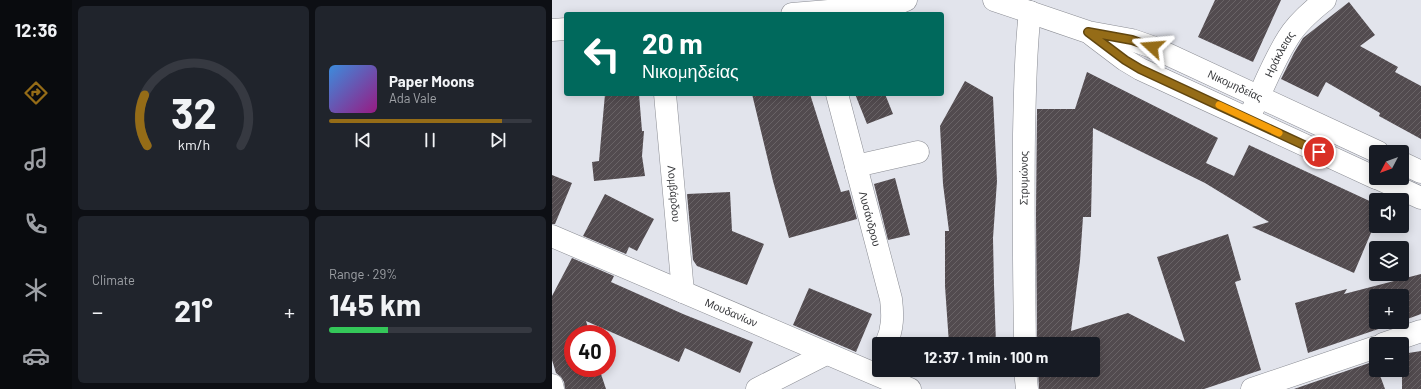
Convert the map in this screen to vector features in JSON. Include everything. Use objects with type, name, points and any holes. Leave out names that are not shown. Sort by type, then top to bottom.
[{"type":"street","points":[[828,12],[876,8],[906,0]]},
{"type":"street","name":"Νικομηδείας","points":[[994,0],[1088,32],[1132,40],[1152,47],[1369,148]]},
{"type":"street","name":"Ηράκλειας","points":[[1249,119],[1288,38],[1298,24],[1323,0]]},
{"type":"street","name":"Στρυμώνος","points":[[1025,337],[1025,116],[1026,59],[1030,12]]},
{"type":"street","points":[[552,30],[564,29]]},
{"type":"street","name":"Νικομηδείας","points":[[1088,32],[1125,60],[1140,69],[1369,175]]},
{"type":"street","name":"Λομβάρδου","points":[[665,96],[683,292]]},
{"type":"street","name":"Λυσάνδρου","points":[[838,96],[891,299],[893,312],[892,326],[888,337]]},
{"type":"street","points":[[856,166],[918,152]]},
{"type":"street","points":[[1409,166],[1421,172]]},
{"type":"street","name":"Νικομηδείας","points":[[1392,185],[1421,198]]},
{"type":"street","name":"Μουδανίων","points":[[552,236],[826,354],[872,367]]},
{"type":"street","points":[[1403,337],[1421,331]]},
{"type":"street","points":[[1252,389],[1369,348]]},
{"type":"street","points":[[757,389],[826,354]]},
{"type":"street","name":"Μουδανίων","points":[[891,377],[910,389]]},
{"type":"street","points":[[1026,377],[1027,389]]},
{"type":"street","points":[[552,385],[553,389]]},
{"type":"building","points":[[1215,0],[1281,0],[1253,62],[1198,37]]},
{"type":"building","points":[[1349,2],[1375,35],[1360,46],[1398,67],[1395,72],[1421,86],[1421,139],[1379,116],[1380,113],[1326,82],[1318,97],[1281,79],[1303,38]]},
{"type":"building","points":[[1087,72],[1218,138],[1206,163],[1234,176],[1249,145],[1369,201],[1369,233],[1371,233],[1354,273],[1252,227],[1269,222],[1205,183],[1093,128],[1091,217],[1083,217],[1080,261],[1071,331],[1128,313],[1185,342],[1157,257],[1228,234],[1241,280],[1235,282],[1261,370],[1204,389],[1039,389],[1038,377],[1100,377],[1100,337],[1037,337],[1037,109],[1075,109]]},
{"type":"building","points":[[965,81],[993,97],[997,181],[993,238],[996,337],[949,337],[945,286],[945,231],[949,231],[943,184],[940,126]]},
{"type":"building","points":[[605,96],[639,96],[642,131],[644,131],[642,156],[645,176],[594,181],[592,162],[599,161]]},
{"type":"building","points":[[752,96],[811,96],[841,192],[849,190],[857,219],[789,238],[773,181]]},
{"type":"building","points":[[856,96],[886,96],[893,114],[867,124]]},
{"type":"building","points":[[552,175],[572,183],[555,224],[552,224]]},
{"type":"building","points":[[895,178],[910,235],[888,240],[874,184]]},
{"type":"building","points":[[730,192],[732,231],[764,244],[747,285],[697,266],[693,260],[687,194]]},
{"type":"building","points":[[605,194],[654,219],[637,251],[629,247],[626,254],[583,236]]},
{"type":"building","points":[[572,258],[614,276],[611,282],[683,314],[753,342],[740,373],[685,348],[679,362],[616,334],[616,325],[595,325],[586,321],[587,325],[564,325],[564,377],[602,377],[606,389],[565,389],[564,382],[556,373],[552,360],[552,296]]},
{"type":"building","points":[[1421,274],[1421,314],[1409,318],[1409,289],[1369,289],[1369,329],[1378,329],[1308,353],[1295,303],[1347,289],[1344,294],[1394,281],[1409,281],[1409,277]]},
{"type":"building","points":[[809,288],[872,314],[856,352],[793,325]]},
{"type":"building","points":[[1421,351],[1421,389],[1402,389],[1402,377],[1409,377],[1409,353]]},
{"type":"building","points":[[1369,363],[1369,377],[1381,377],[1385,389],[1294,389]]},
{"type":"slow traffic","points":[[1219,105],[1279,133]]},
{"type":"route","points":[[1152,47],[1132,40],[1088,32],[1125,60],[1140,69],[1319,152]]}]
